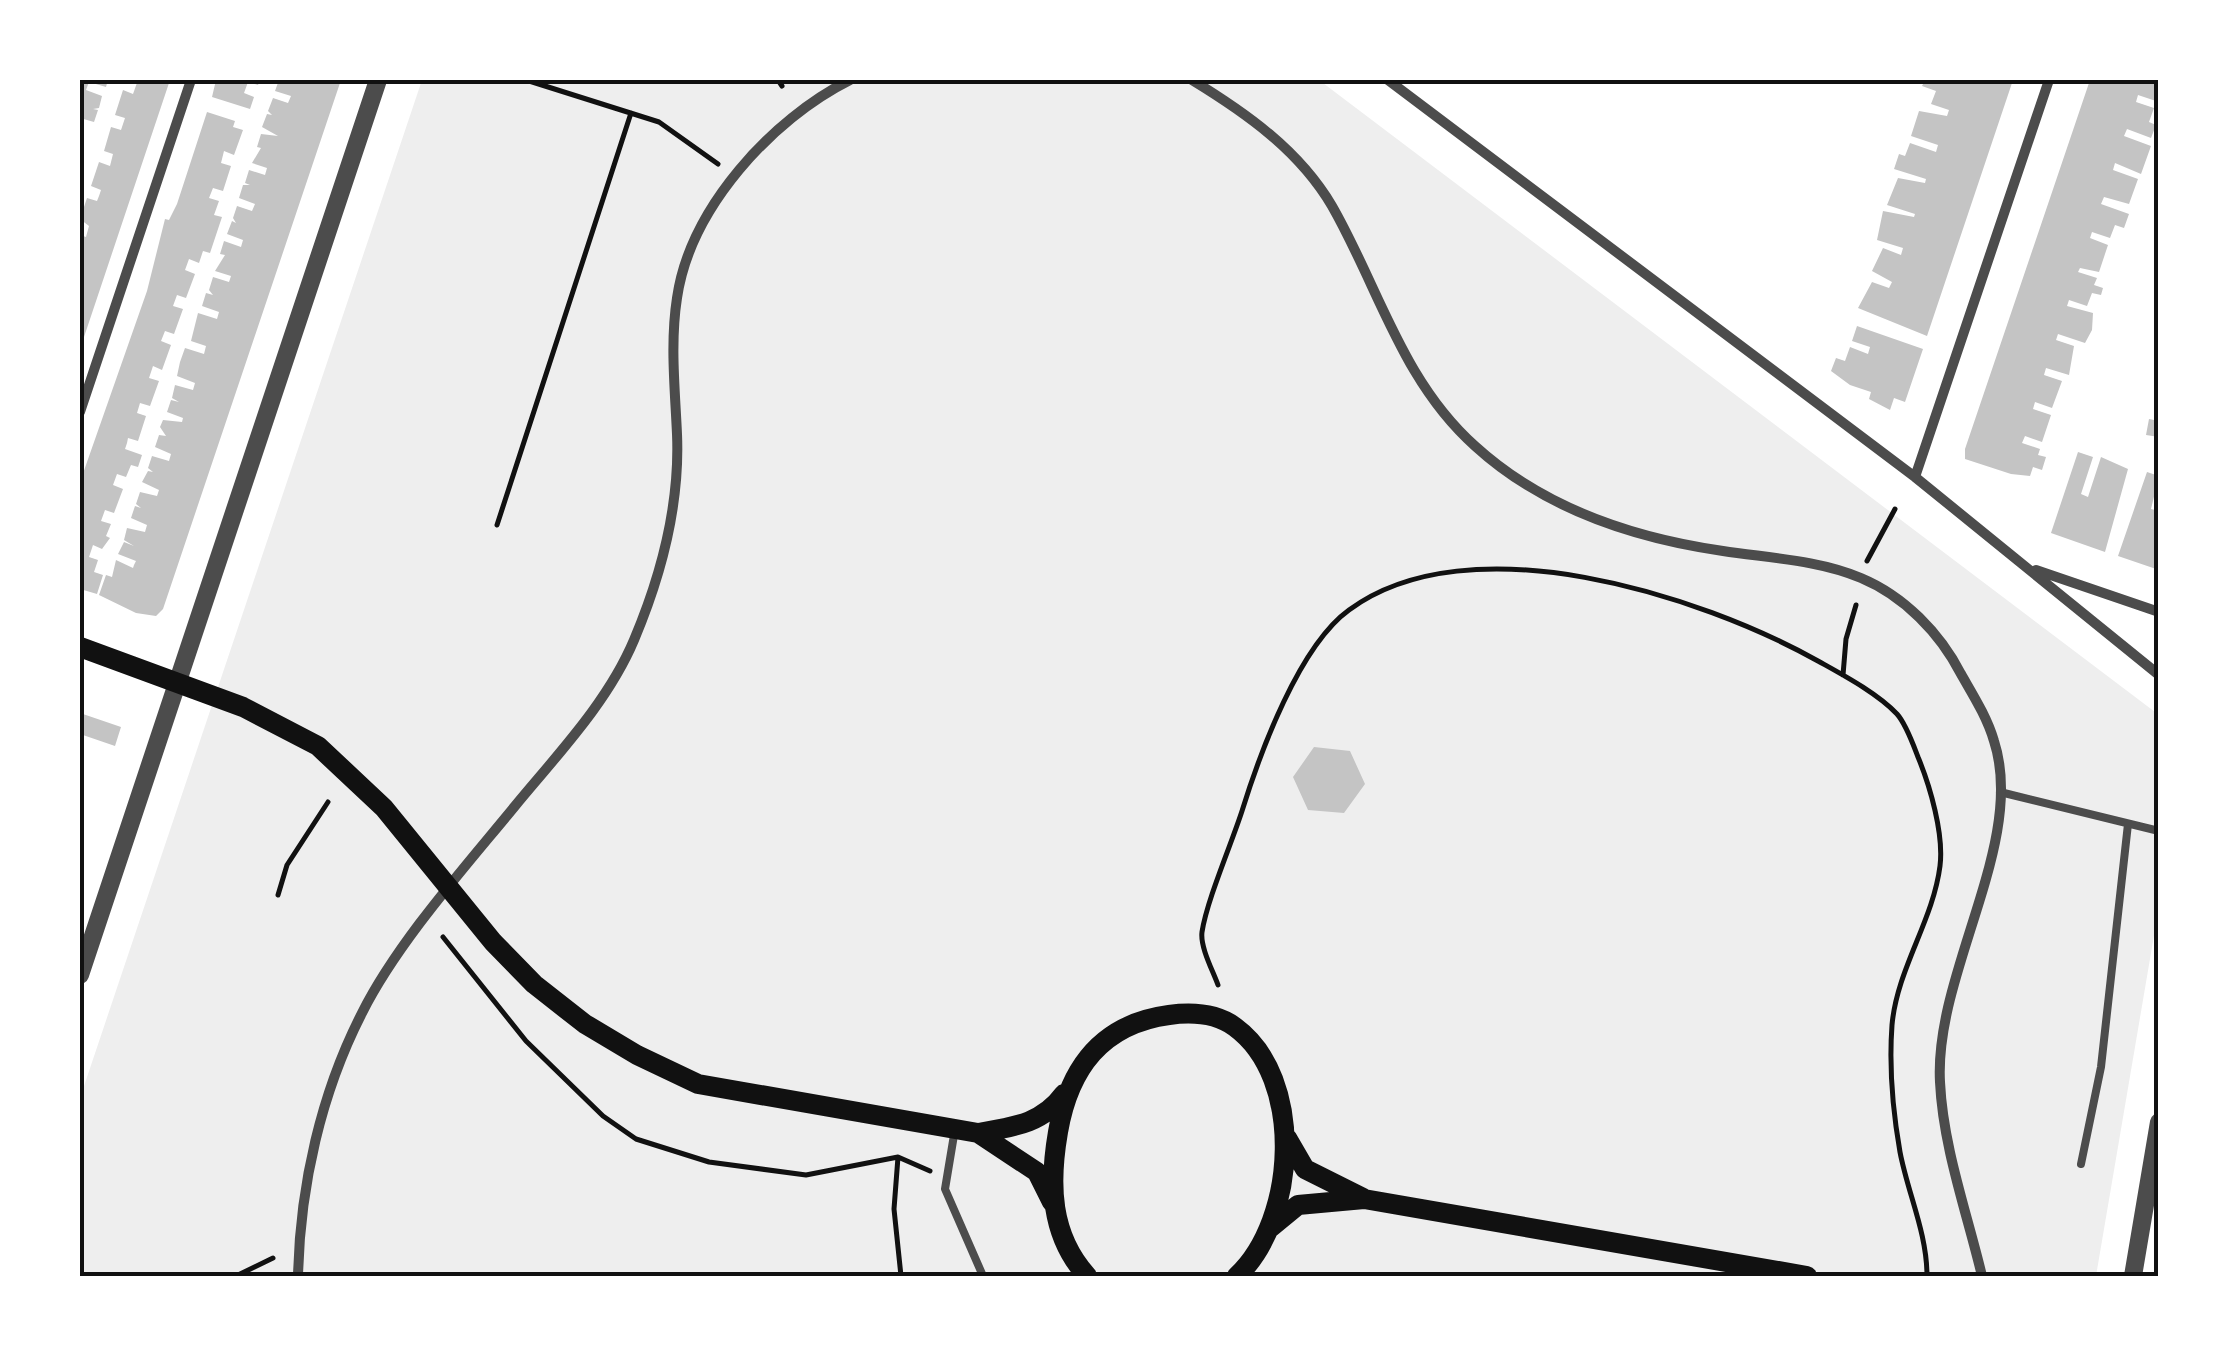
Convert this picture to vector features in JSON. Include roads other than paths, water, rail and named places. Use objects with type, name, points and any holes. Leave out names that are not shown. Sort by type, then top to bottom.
[{"type":"main road","points":[[80,647],[243,707],[318,746],[384,808],[449,889],[534,984],[586,1024],[698,1084],[978,1133],[1025,1124],[1045,1114],[1102,1039],[1124,1028],[1154,1017],[1214,1016],[1236,1028],[1254,1048],[1280,1097],[1284,1130],[1280,1190],[1267,1232]]},
{"type":"main road","points":[[1052,1202],[1056,1141],[1071,1084]]},
{"type":"main road","points":[[1284,1130],[1305,1169],[1364,1199]]},
{"type":"main road","points":[[978,1133],[1037,1172],[1074,1261],[1086,1276]]},
{"type":"main road","points":[[1237,1276],[1267,1232],[1298,1205],[1364,1199],[1807,1276]]},
{"type":"street","points":[[80,412],[191,80]]},
{"type":"street","points":[[80,975],[181,682],[378,80]]},
{"type":"street","points":[[298,1276],[309,1165],[328,1096],[362,1012],[449,889],[588,716],[632,644],[661,566],[673,502],[677,296],[696,235],[734,177],[816,97],[850,80]]},
{"type":"street","points":[[1192,80],[1260,121],[1330,202],[1418,383],[1476,448],[1568,510],[1642,537],[1862,578],[1913,610],[1952,657],[1995,743],[2000,792],[1994,845],[1954,979],[1942,1037],[1940,1082],[1955,1170],[1982,1276]]},
{"type":"street","points":[[1388,80],[1914,477],[2159,675]]},
{"type":"street","points":[[1914,477],[2050,80]]},
{"type":"street","points":[[2022,564],[2159,612]]},
{"type":"street","points":[[2133,1276],[2159,1122]]},
{"type":"lane","points":[[2000,792],[2159,832]]},
{"type":"lane","points":[[2081,1164],[2101,1066],[2128,824]]},
{"type":"lane","points":[[955,1129],[945,1189],[982,1276]]}]
